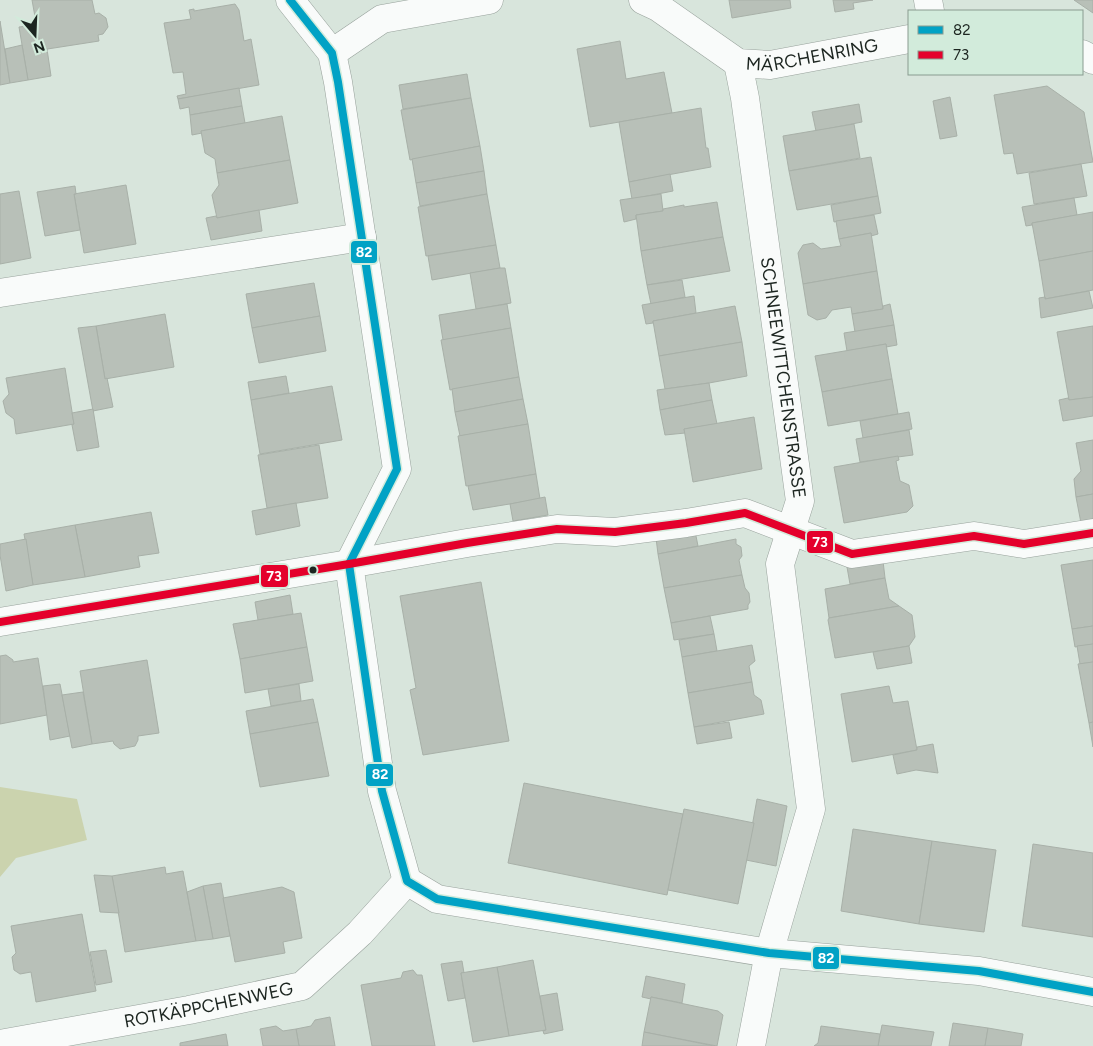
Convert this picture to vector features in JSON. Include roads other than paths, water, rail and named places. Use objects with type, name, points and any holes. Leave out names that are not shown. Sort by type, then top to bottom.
[{"type":"street","points":[[290,0],[332,54],[338,82],[397,469],[349,564],[382,791],[407,881],[437,899],[769,953],[979,971],[1093,992]]},
{"type":"street","points":[[332,54],[382,19],[489,0]]},
{"type":"street","name":"MÄRCHENRING","points":[[654,2],[738,63],[770,65],[908,39]]},
{"type":"street","name":"SCHNEEWITTCHENSTRASSE","points":[[738,63],[745,98],[800,501],[780,564],[811,809],[769,953],[751,1046]]},
{"type":"street","points":[[0,293],[362,237]]},
{"type":"street","points":[[0,622],[557,529],[616,532],[745,513],[852,554],[974,536],[1024,544],[1093,533]]},
{"type":"street","name":"ROTKÄPPCHENWEG","points":[[0,1044],[189,1010],[302,986],[360,933],[407,881]]}]
